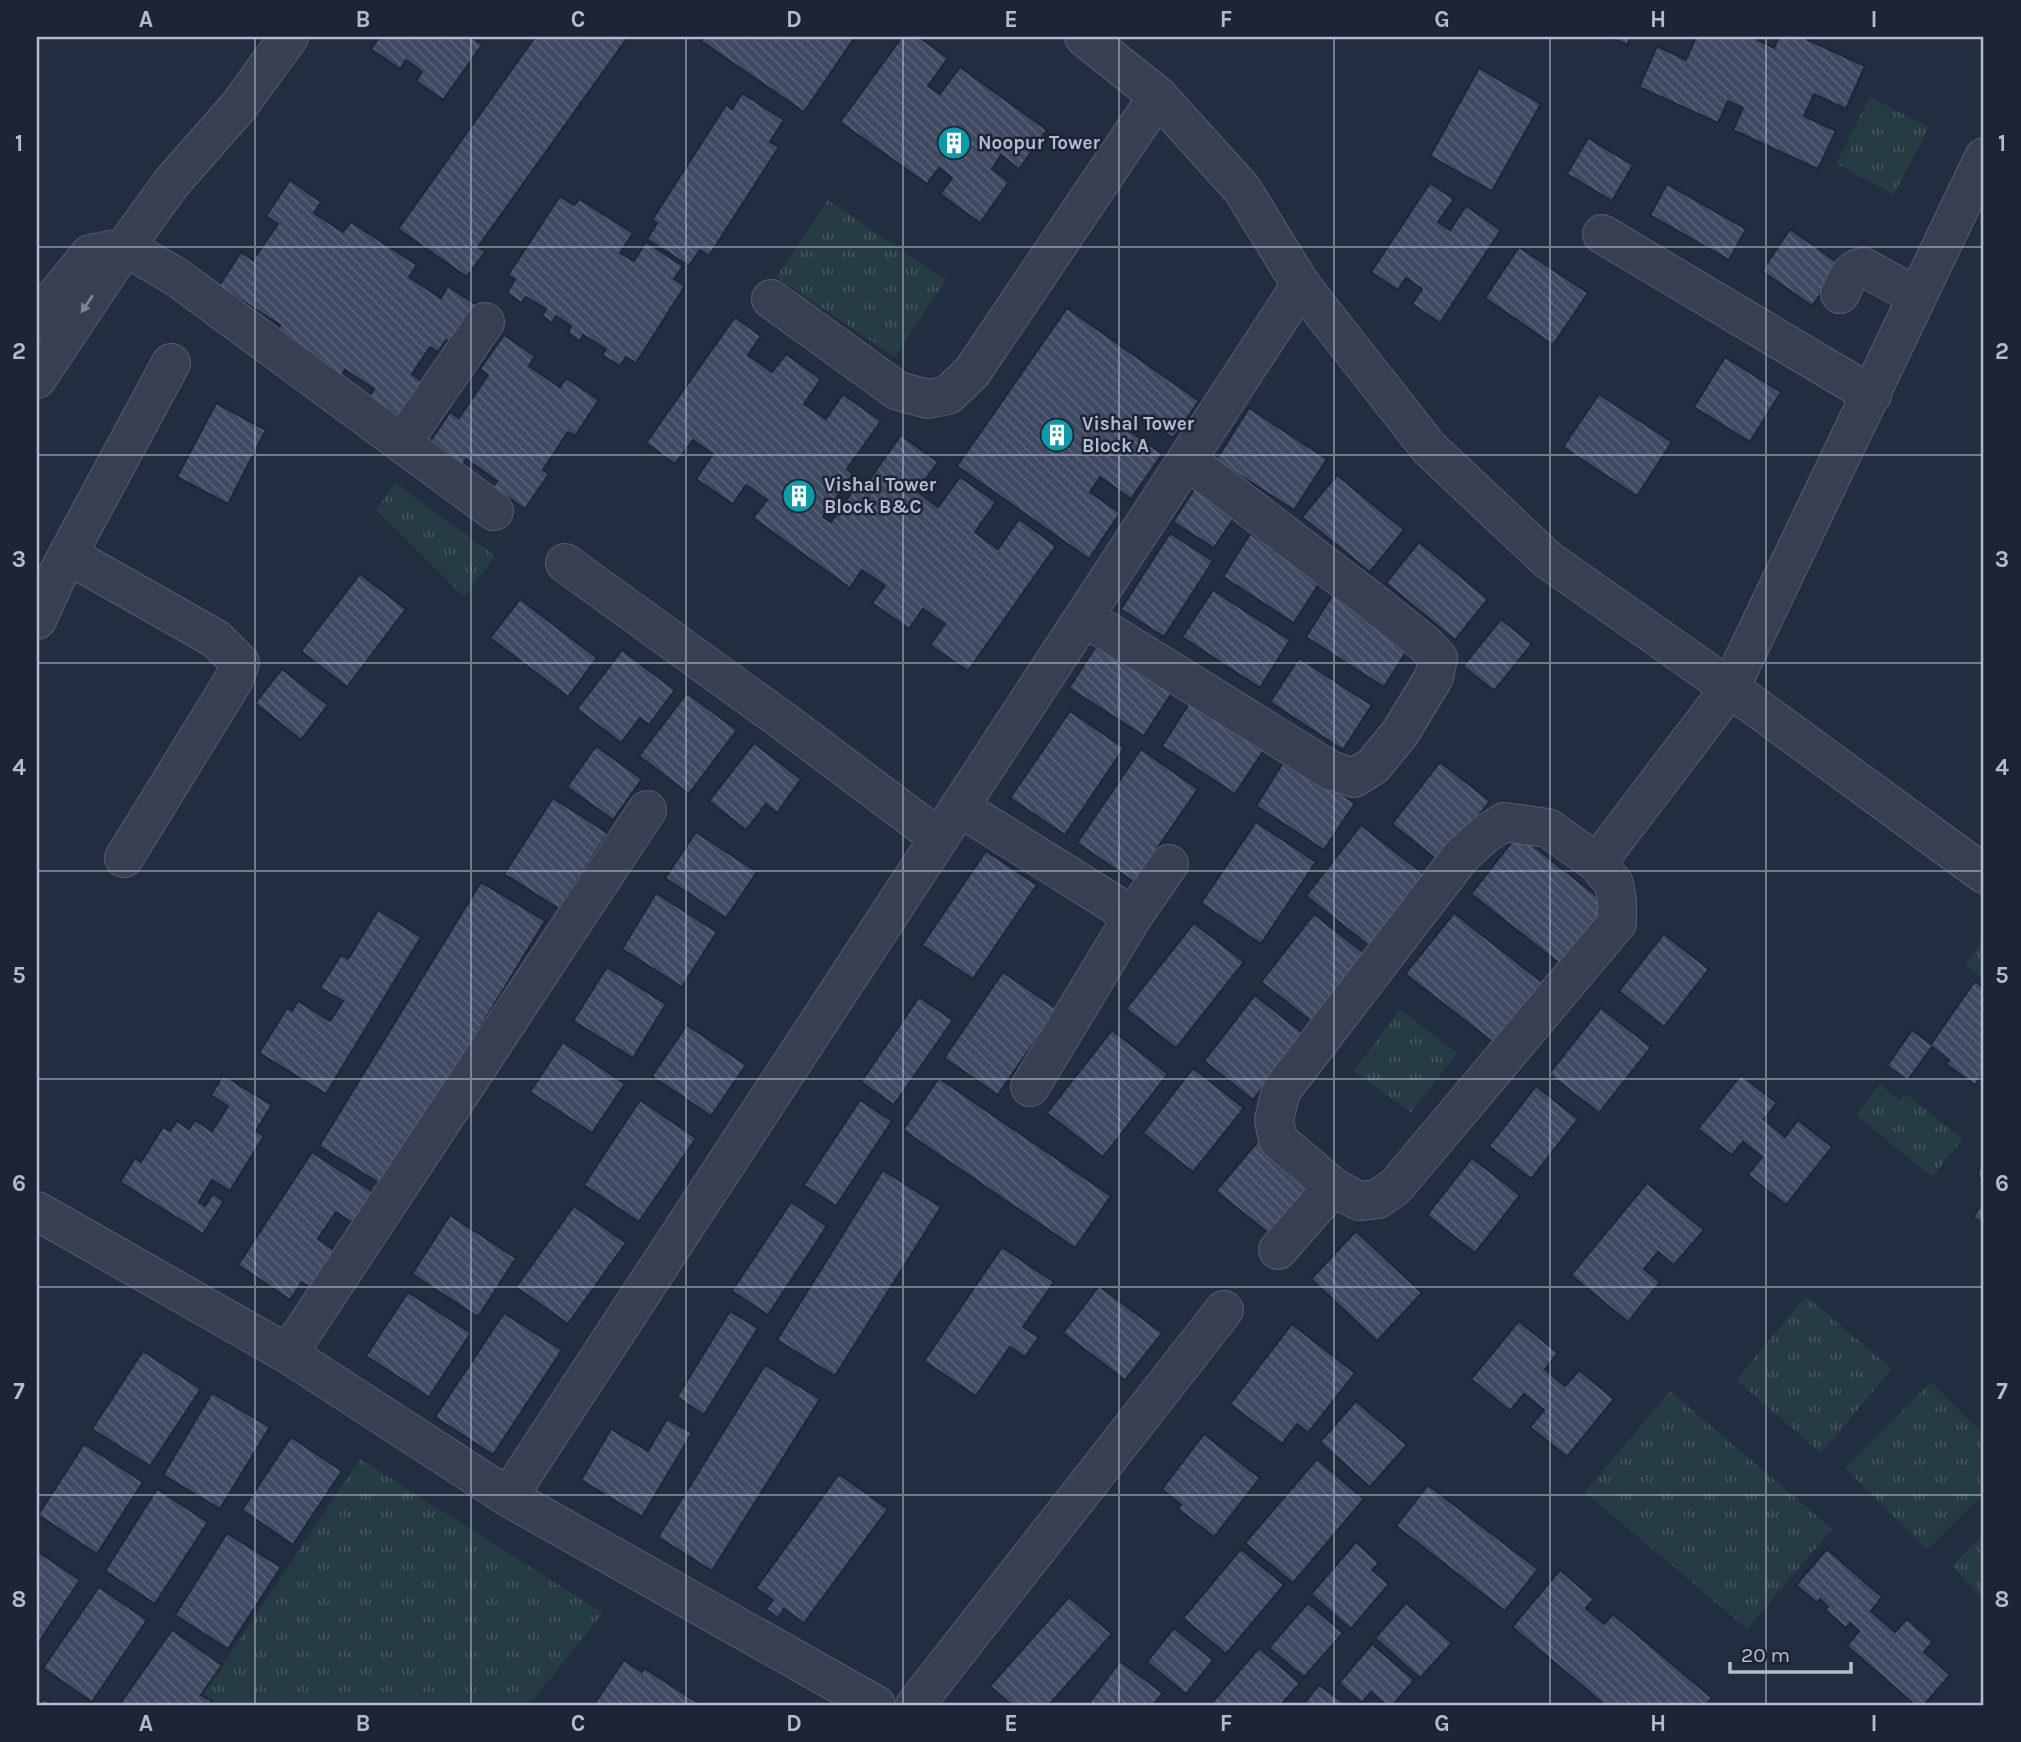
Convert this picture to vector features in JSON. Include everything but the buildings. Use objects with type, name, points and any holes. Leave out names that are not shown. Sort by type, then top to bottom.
[{"type":"street","points":[[37,379],[172,182],[238,107],[289,37]]},
{"type":"street","points":[[1084,37],[1158,96],[1242,190],[1301,285],[1429,448],[1548,560],[1730,688],[1984,874]]},
{"type":"street","points":[[771,299],[898,391],[928,399],[948,395],[972,372],[1158,96]]},
{"type":"street","points":[[1597,863],[1730,688],[1984,157]]},
{"type":"street","points":[[1602,234],[1872,395]]},
{"type":"street","points":[[37,319],[90,254],[125,247],[175,276],[494,511]]},
{"type":"street","points":[[1840,294],[1850,273],[1863,267],[1916,296]]},
{"type":"street","points":[[508,1497],[1301,285]]},
{"type":"street","points":[[402,443],[485,321]]},
{"type":"street","points":[[37,620],[68,555],[171,363]]},
{"type":"street","points":[[1084,617],[1330,770],[1354,778],[1373,766],[1400,733],[1434,677],[1438,658],[1425,644],[1370,600],[1187,460]]},
{"type":"street","points":[[68,555],[216,639],[240,663],[233,681],[124,858]]},
{"type":"street","points":[[565,564],[786,723],[939,838]]},
{"type":"street","points":[[960,807],[1133,916]]},
{"type":"street","points":[[288,1354],[647,810]]},
{"type":"street","points":[[1504,822],[1548,828],[1597,863],[1614,884],[1617,923],[1396,1186],[1378,1199],[1359,1201],[1333,1187],[1279,1140],[1274,1120],[1281,1091],[1461,856],[1484,835],[1504,822]]},
{"type":"street","points":[[1030,1087],[1133,916],[1169,864]]},
{"type":"street","points":[[1278,1250],[1333,1187]]},
{"type":"street","points":[[37,1211],[288,1354],[508,1497],[871,1704]]},
{"type":"street","points":[[915,1705],[1224,1310]]},
{"type":"green space","points":[[1870,97],[1929,127],[1894,195],[1836,164]]},
{"type":"green space","points":[[828,200],[946,280],[895,357],[776,277]]},
{"type":"green space","points":[[395,483],[495,556],[464,597],[376,510]]},
{"type":"green space","points":[[1984,939],[1984,979],[1965,965]]},
{"type":"green space","points":[[1400,1009],[1457,1053],[1411,1113],[1354,1071]]},
{"type":"green space","points":[[1880,1084],[1899,1101],[1906,1094],[1963,1139],[1932,1177],[1856,1115]]},
{"type":"green space","points":[[1806,1296],[1892,1369],[1821,1453],[1736,1380]]},
{"type":"green space","points":[[1931,1382],[1984,1435],[1984,1493],[1927,1550],[1845,1468]]},
{"type":"green space","points":[[1670,1391],[1832,1529],[1747,1629],[1585,1492]]},
{"type":"green space","points":[[360,1459],[603,1613],[529,1705],[196,1705]]},
{"type":"green space","points":[[1984,1535],[1984,1600],[1952,1566]]},
{"type":"place","name":"Noopur Tower","points":[[954,143]]},
{"type":"place","name":"Vishal Tower Block A","points":[[1057,435]]},
{"type":"place","name":"Vishal Tower Block B&C","points":[[799,496]]}]
